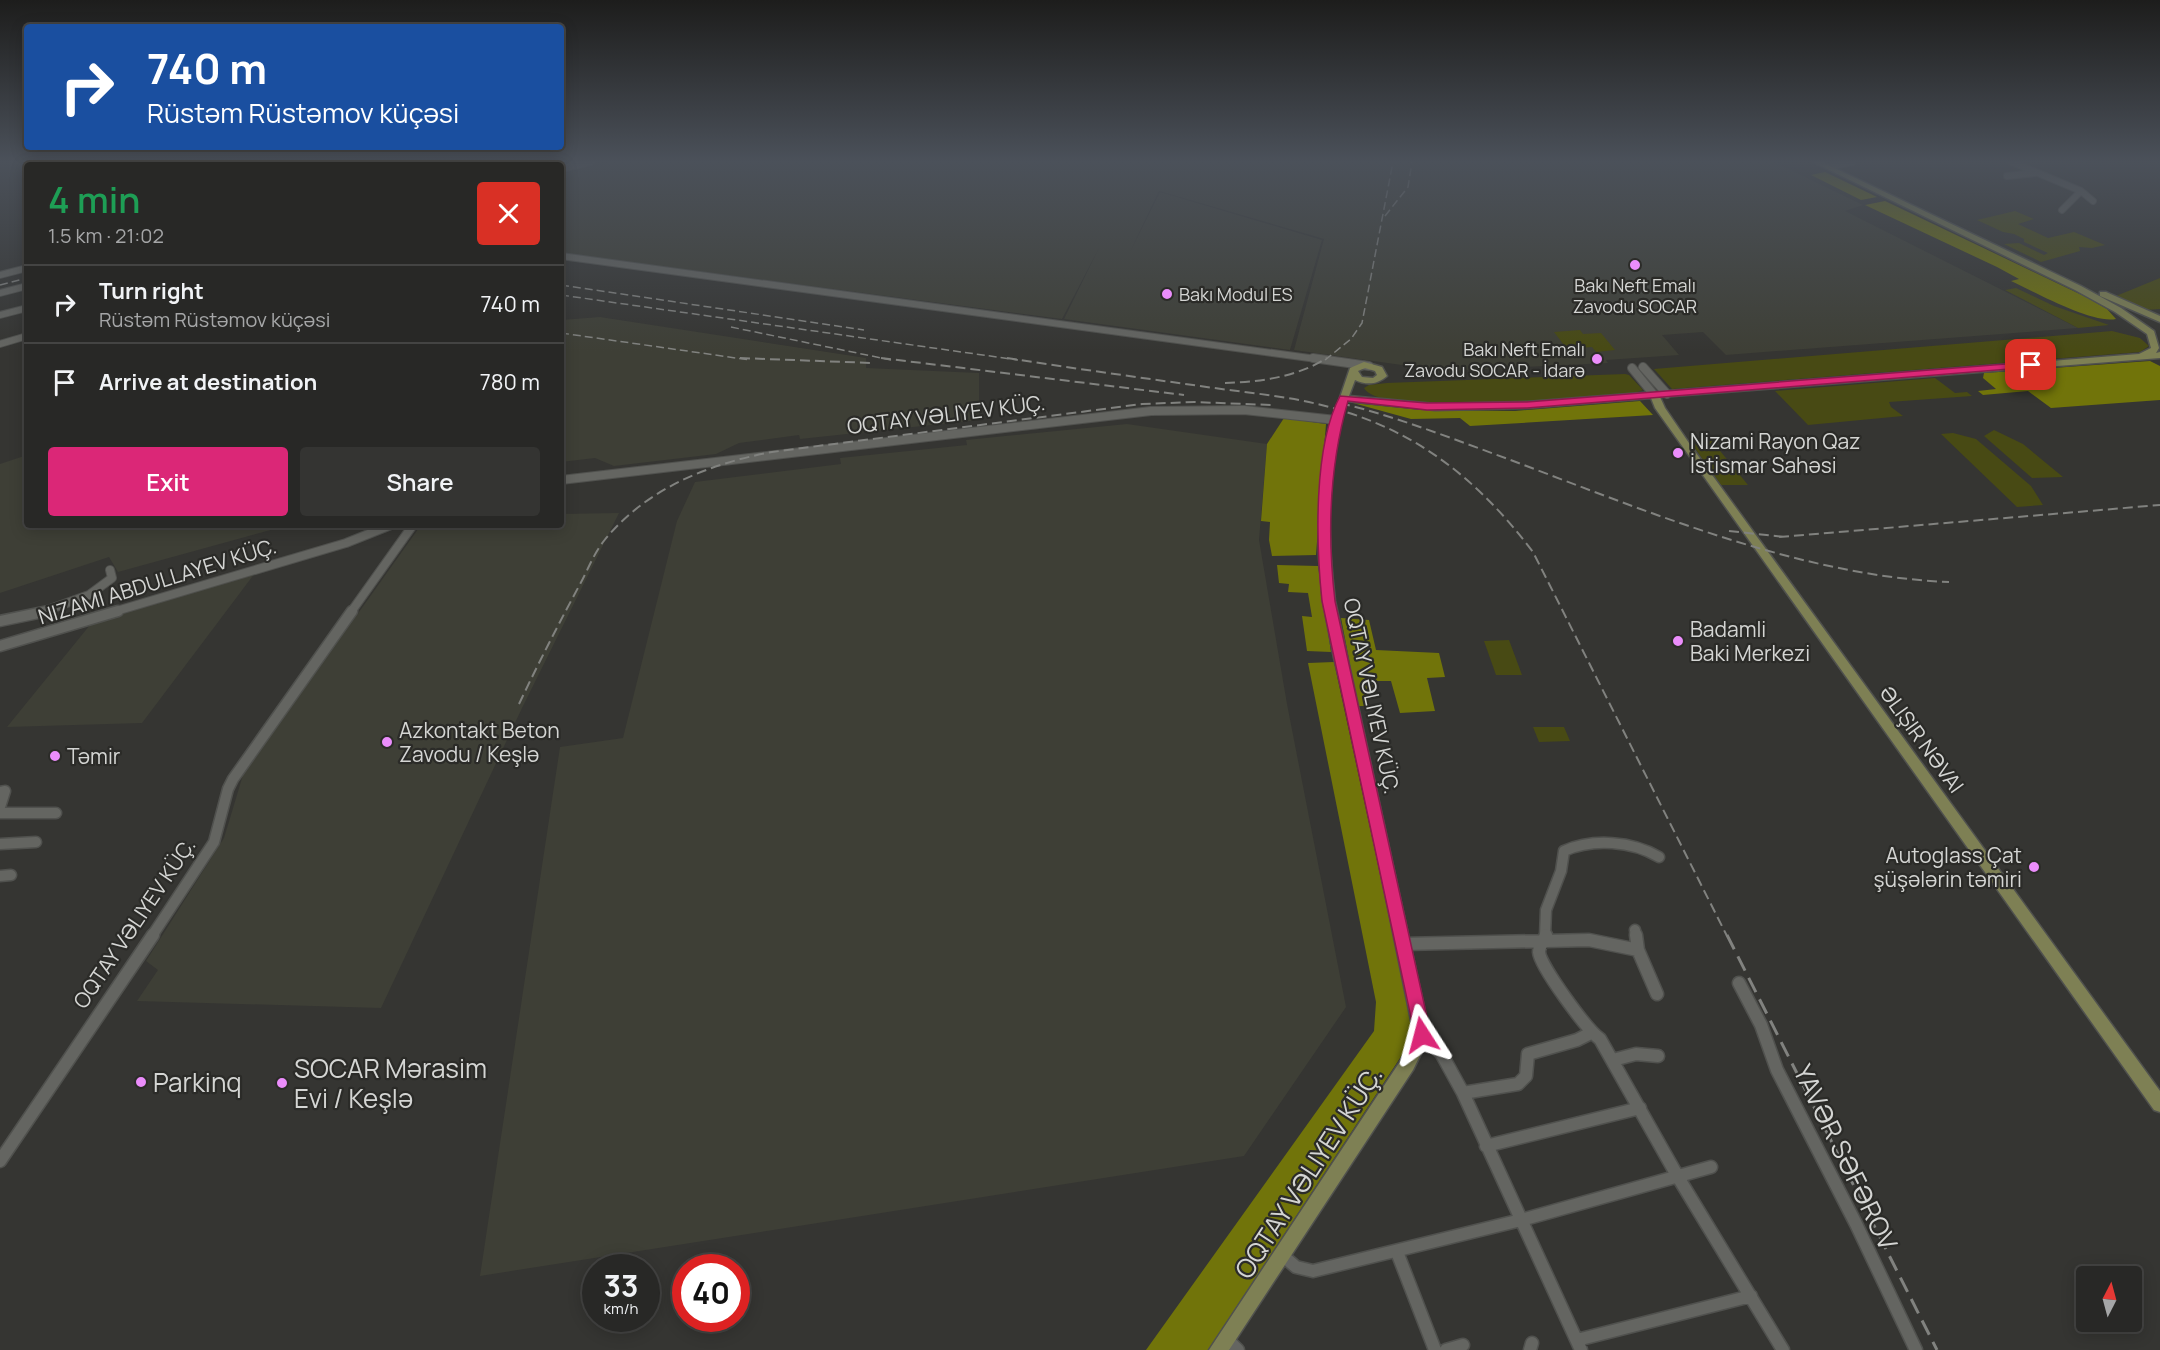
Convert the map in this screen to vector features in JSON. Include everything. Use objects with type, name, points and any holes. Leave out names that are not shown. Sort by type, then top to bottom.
[{"type":"street","points":[[1947,225],[2078,288],[2118,310],[2160,339]]},
{"type":"street","points":[[1958,225],[2160,319]]},
{"type":"street","points":[[564,256],[1347,362],[1379,369],[1382,376],[1365,381],[1353,373],[1347,362]]},
{"type":"street","points":[[0,275],[24,269]]},
{"type":"street","points":[[0,293],[24,287]]},
{"type":"street","points":[[0,315],[24,309]]},
{"type":"street","points":[[2139,310],[2160,314]]},
{"type":"street","points":[[2143,355],[2155,348],[2148,324],[2160,319]]},
{"type":"street","points":[[0,344],[24,337]]},
{"type":"street","points":[[1344,398],[1427,407],[1527,405],[2160,354]]},
{"type":"street","points":[[1353,373],[1353,370],[1359,366],[1369,366]]},
{"type":"street","points":[[1643,367],[1661,395]]},
{"type":"street","points":[[1632,369],[1661,395]]},
{"type":"street","name":"OQTAY VƏLIYEV KÜÇ.","points":[[1222,1344],[1407,1065],[1422,1035],[1329,601],[1324,558],[1324,516],[1329,455],[1336,420],[1353,373]]},
{"type":"street","name":"ƏLIŞIR NƏVAI","points":[[1661,395],[1660,408],[1688,448],[2160,1104]]},
{"type":"street","name":"OQTAY VƏLIYEV KÜÇ.","points":[[564,480],[1160,411],[1272,412],[1336,420]]},
{"type":"street","name":"NIZAMI ABDULLAYEV KÜÇ.","points":[[0,646],[346,543],[384,528]]},
{"type":"street","name":"OQTAY VƏLIYEV KÜÇ.","points":[[0,1161],[192,879],[214,842],[228,789],[237,774],[411,528]]},
{"type":"street","points":[[0,621],[46,611],[102,589],[112,578],[110,570]]},
{"type":"street","points":[[0,792],[5,791],[0,807]]},
{"type":"street","points":[[0,813],[56,813]]},
{"type":"street","points":[[0,844],[36,842]]},
{"type":"street","points":[[1659,857],[1636,846],[1582,845],[1572,846],[1564,851],[1561,872],[1546,910],[1546,935],[1539,948],[1541,961],[1591,1033],[1600,1039],[1678,1177],[1784,1350]]},
{"type":"street","points":[[1635,930],[1638,950],[1657,994]]},
{"type":"street","points":[[1403,944],[1589,940],[1638,950]]},
{"type":"street","name":"YAVƏR SƏFƏROV","points":[[1739,983],[1761,1025],[1777,1070],[1856,1224],[1916,1350]]},
{"type":"street","points":[[1463,1093],[1518,1084],[1526,1076],[1528,1054],[1577,1040],[1591,1033]]},
{"type":"street","points":[[1422,1035],[1441,1053],[1463,1093],[1579,1345],[1751,1296]]},
{"type":"street","points":[[1613,1060],[1636,1054],[1658,1056]]},
{"type":"street","points":[[1486,1146],[1640,1108]]},
{"type":"street","points":[[1282,1255],[1295,1267],[1303,1271],[1313,1271],[1521,1220],[1711,1167]]},
{"type":"street","points":[[1397,1252],[1435,1350]]},
{"type":"street","points":[[1222,1344],[1238,1350]]},
{"type":"street","points":[[1446,1350],[1463,1345]]},
{"type":"shaded area","name":"Bakı Neft Emalı Zavodu SOCAR","points":[[564,225],[1143,225],[1130,252],[1144,225],[1271,225],[1322,240],[1290,350],[1064,319],[1099,248],[1062,319],[564,253]]},
{"type":"shaded area","name":"Bakı Neft Emalı Zavodu SOCAR","points":[[1276,225],[1873,225],[2078,328],[1726,355],[1703,332],[1662,335],[1679,355],[1606,360],[1608,363],[1445,371],[1294,350],[1324,239]]},
{"type":"shaded area","points":[[1908,225],[1935,225],[2086,297],[2107,309],[2116,319],[2093,317],[2048,299],[2011,281],[2019,279]]},
{"type":"shaded area","points":[[1988,225],[2020,225],[2048,238],[2074,232],[2105,245],[2092,248],[2079,247],[2080,251],[2041,262],[2004,244],[2019,243],[2044,255],[2048,253],[2024,242],[2024,239],[2014,234]]},
{"type":"shaded area","points":[[2160,278],[2160,309],[2145,310],[2116,296]]},
{"type":"shaded area","points":[[2016,288],[2054,306],[2109,325],[2078,328],[2005,290]]},
{"type":"shaded area","points":[[600,317],[866,358],[866,368],[979,373],[979,420],[800,439],[799,435],[739,443],[716,454],[614,466],[595,458],[564,462],[564,320]]},
{"type":"shaded area","points":[[1580,330],[1583,334],[1601,333],[1615,350],[1596,352],[1592,347],[1567,349],[1554,332]]},
{"type":"shaded area","points":[[2112,331],[2140,338],[2149,346],[2140,352],[1672,389],[1654,369]]},
{"type":"shaded area","points":[[2150,361],[2160,366],[2160,400],[2051,408],[2028,391],[1983,395],[1978,391],[1996,389],[1983,378],[1984,373]]},
{"type":"shaded area","points":[[1629,375],[1643,390],[1622,395],[1432,404],[1400,402],[1376,397],[1364,388],[1369,385],[1387,383]]},
{"type":"shaded area","points":[[1935,378],[1955,393],[1967,392],[1972,396],[1889,402],[1891,407],[1903,416],[1808,425],[1775,391]]},
{"type":"shaded area","points":[[1640,401],[1653,415],[1470,426],[1460,418],[1411,419],[1353,403],[1421,410],[1515,411]]},
{"type":"shaded area","points":[[1284,418],[1326,424],[1316,555],[1272,556],[1269,540],[1270,522],[1261,521],[1267,444]]},
{"type":"shaded area","points":[[1127,424],[1267,444],[1259,540],[1287,704],[1346,1007],[1244,1156],[620,1254],[582,1254],[582,1260],[480,1276],[560,747],[623,738],[677,521],[695,482],[841,464],[840,458],[967,445],[966,440]]},
{"type":"shaded area","points":[[1994,430],[2023,444],[2063,477],[2032,478],[1984,436]]},
{"type":"shaded area","points":[[1953,433],[1976,439],[2031,486],[2043,505],[2017,507],[1941,434]]},
{"type":"shaded area","points":[[1712,441],[1748,485],[1721,485],[1691,443]]},
{"type":"shaded area","points":[[24,456],[24,528],[278,528],[118,572],[109,557],[0,593],[0,464]]},
{"type":"shaded area","name":"Azkontakt Beton Zavodu / Keşlə","points":[[619,513],[522,708],[381,1008],[137,1001],[158,970],[146,961],[224,838],[243,775],[419,528],[564,528],[564,514]]},
{"type":"shaded area","points":[[1277,565],[1318,566],[1331,652],[1307,651],[1302,616],[1312,617],[1308,593],[1288,592],[1289,584],[1279,583]]},
{"type":"shaded area","points":[[255,573],[142,723],[7,727],[94,620]]},
{"type":"shaded area","points":[[1341,618],[1369,620],[1376,650],[1439,653],[1445,677],[1427,678],[1435,711],[1400,713],[1391,681],[1374,681],[1376,695],[1366,697],[1366,706],[1358,706]]},
{"type":"shaded area","points":[[1509,640],[1522,675],[1496,675],[1484,641]]},
{"type":"shaded area","points":[[1334,662],[1412,1022],[1406,1049],[1208,1350],[1146,1350],[1374,1031],[1376,1002],[1308,663]]},
{"type":"shaded area","points":[[1533,727],[1564,727],[1570,741],[1539,742]]},
{"type":"railway","points":[[1325,360],[1351,339],[1362,323],[1381,225]]},
{"type":"railway","points":[[0,285],[24,279]]},
{"type":"railway","points":[[564,285],[864,330]]},
{"type":"railway","points":[[564,295],[1018,360]]},
{"type":"railway","points":[[731,327],[882,358]]},
{"type":"railway","points":[[564,333],[750,360]]},
{"type":"railway","points":[[740,358],[872,363]]},
{"type":"railway","points":[[882,358],[1184,395]]},
{"type":"railway","points":[[882,358],[891,360]]},
{"type":"railway","points":[[1007,358],[1275,396],[1336,409],[1402,435],[1459,473],[1485,496],[1533,552],[1727,936]]},
{"type":"railway","points":[[1225,383],[1291,374],[1327,358]]},
{"type":"railway","points":[[519,704],[603,542],[638,507],[658,493],[701,472],[772,452],[1142,404],[1194,402],[1271,405]]},
{"type":"railway","points":[[1340,403],[1425,429],[1724,538],[1837,568],[1893,577],[1949,582]]},
{"type":"railway","points":[[1782,537],[2160,505]]},
{"type":"railway","points":[[1729,531],[1782,537]]},
{"type":"railway","points":[[1727,935],[1937,1350]]},
{"type":"place","name":"Bakı Neft Emalı Zavodu SOCAR","points":[[1635,265]]},
{"type":"place","name":"Bakı Modul ES","points":[[1167,294]]},
{"type":"place","name":"Bakı Neft Emalı Zavodu SOCAR - İdarə","points":[[1597,359]]},
{"type":"place","name":"Nizami Rayon Qaz İstismar Sahəsi","points":[[1678,453]]},
{"type":"place","name":"Badamli Baki Merkezi","points":[[1678,641]]},
{"type":"place","name":"Azkontakt Beton Zavodu / Keşlə","points":[[387,742]]},
{"type":"place","name":"Təmir","points":[[55,756]]},
{"type":"place","name":"Autoglass Çat şüşələrin təmiri","points":[[2034,867]]},
{"type":"place","name":"Parkinq","points":[[141,1082]]},
{"type":"place","name":"SOCAR Mərasim Evi / Keşlə","points":[[282,1083]]},
{"type":"route","points":[[1422,1035],[1329,601],[1324,558],[1324,516],[1331,439],[1344,398],[1427,407],[1527,405],[2031,365]]}]
